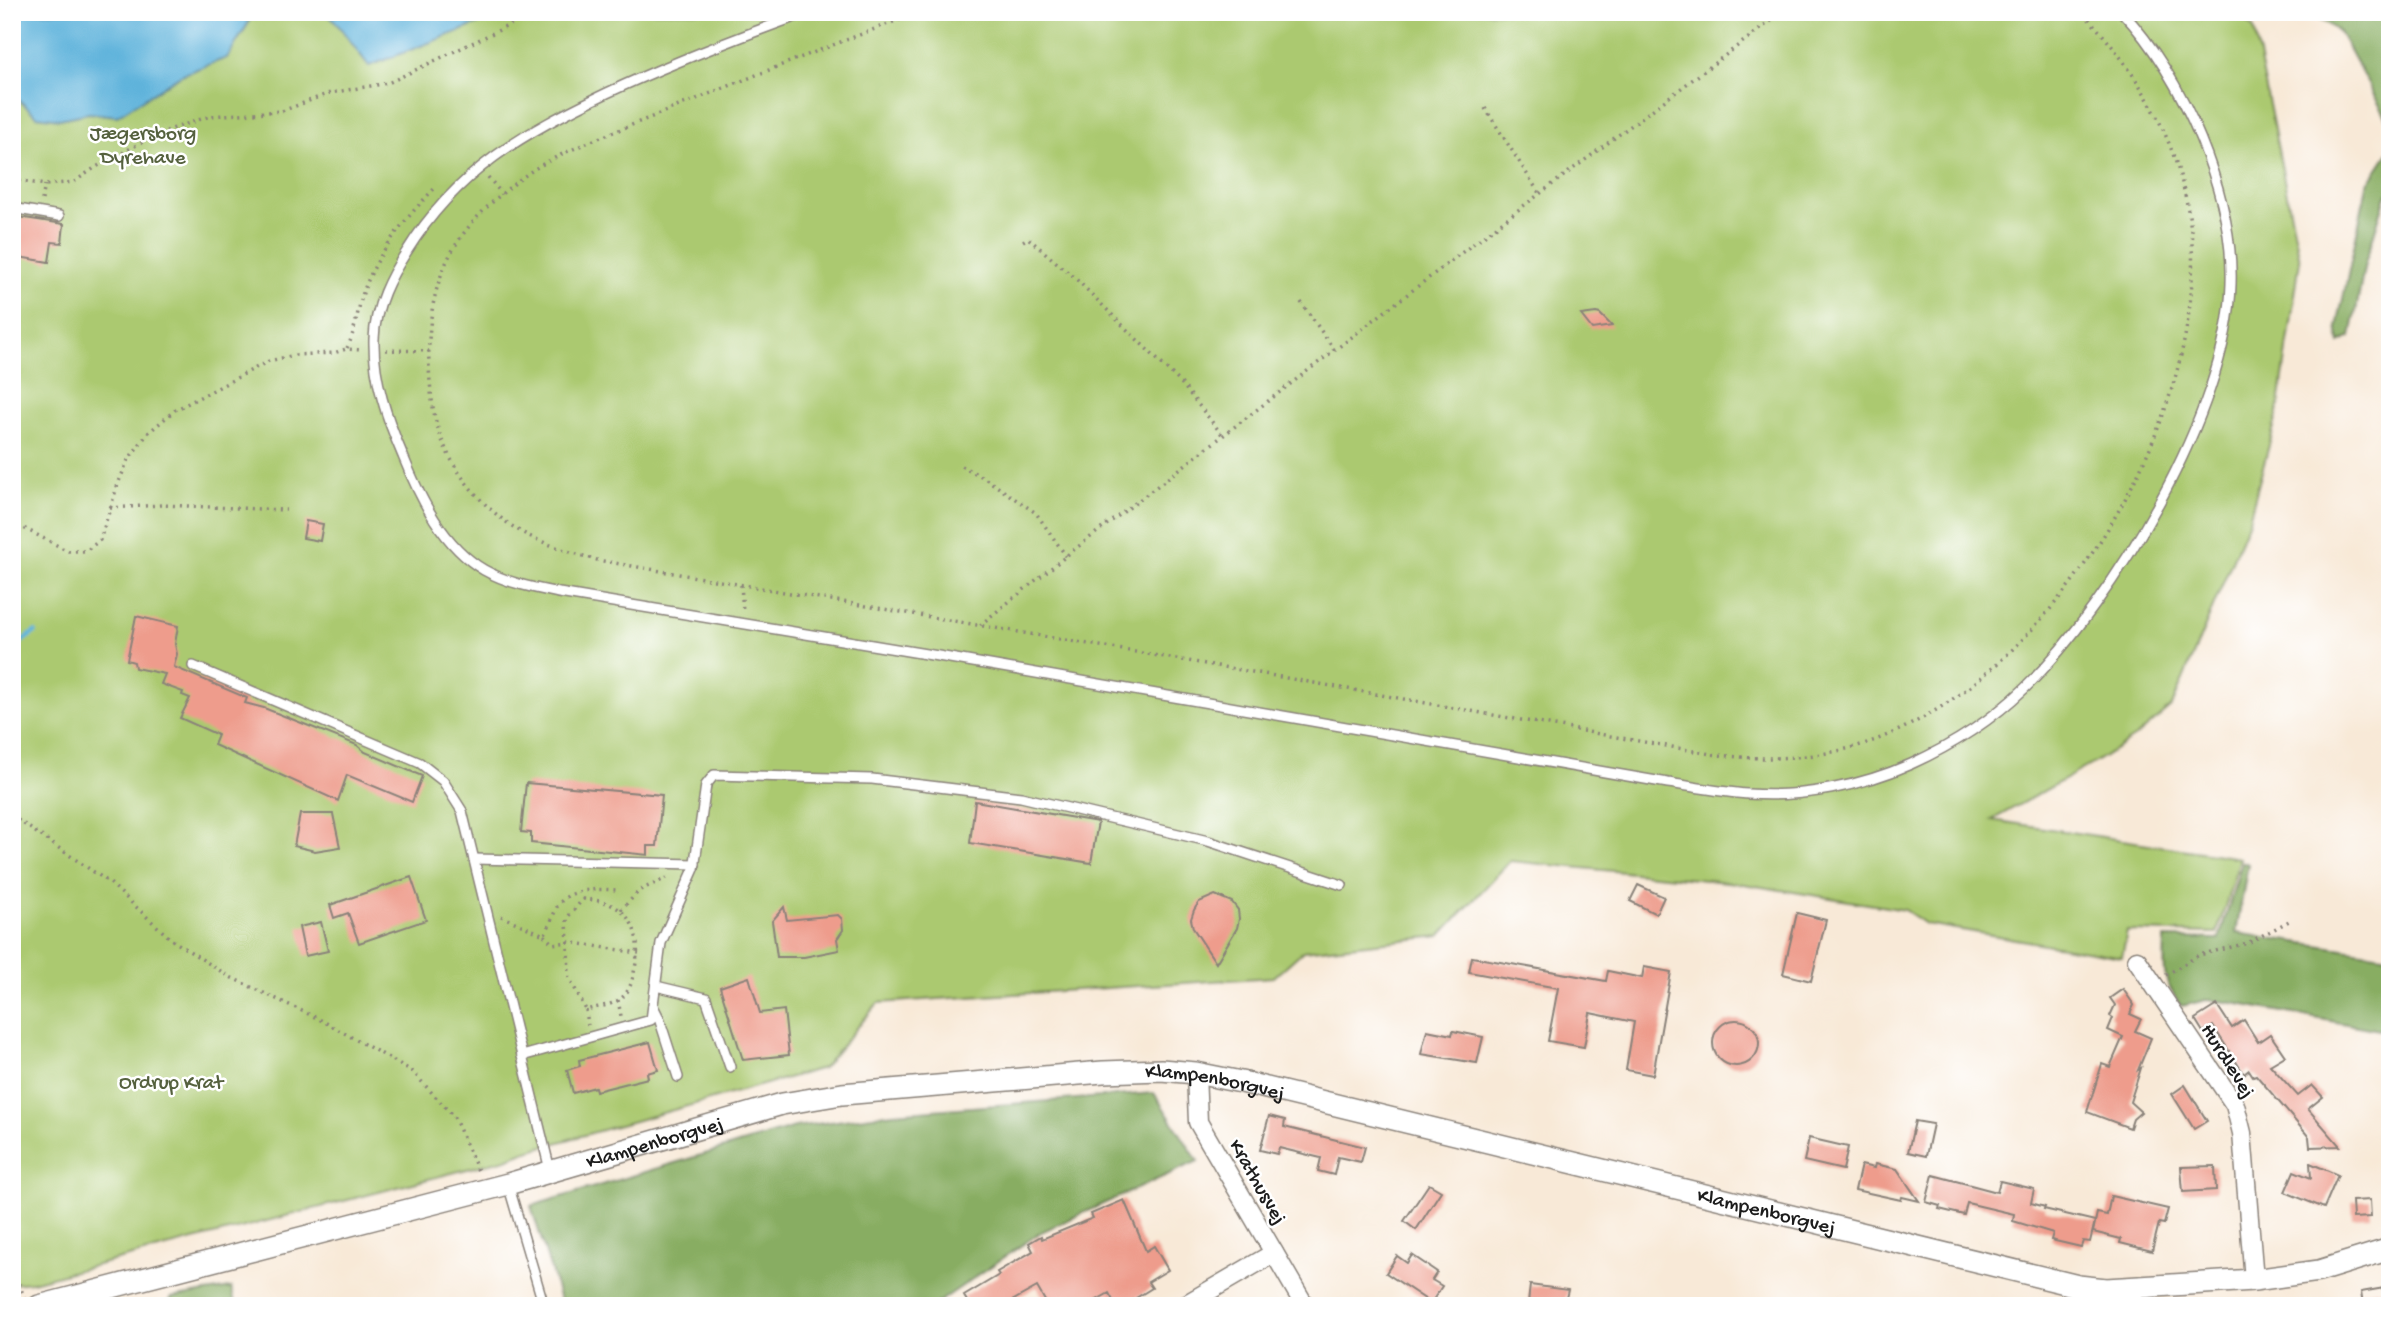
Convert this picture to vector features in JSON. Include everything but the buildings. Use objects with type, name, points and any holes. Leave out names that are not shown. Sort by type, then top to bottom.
[{"type":"street","name":"Hurdlevej","points":[[2137,960],[2235,1105],[2242,1133],[2254,1280]]},
{"type":"street","name":"Klampenborgvej","points":[[39,1306],[486,1190],[782,1104],[842,1094],[1152,1070],[1196,1073],[1273,1089],[2078,1286],[2145,1297],[2319,1272],[2390,1249]]},
{"type":"street","name":"Krathusvej","points":[[1196,1073],[1198,1122],[1305,1306]]},
{"type":"street","points":[[1183,1306],[1274,1253]]},
{"type":"lane","points":[[808,12],[667,65],[562,114],[510,145],[458,188],[412,243],[387,286],[375,326],[376,369],[392,431],[418,491],[435,520],[470,560],[485,571],[524,586],[1668,783],[1749,794],[1817,791],[1857,782],[1908,765],[1969,734],[1990,718],[2024,689],[2076,629],[2119,568],[2157,506],[2189,442],[2220,354],[2231,287],[2228,230],[2222,204],[2194,125],[2172,79],[2148,43],[2122,12]]},
{"type":"lane","points":[[12,208],[59,216]]},
{"type":"lane","points":[[193,666],[420,762],[443,781],[462,811],[550,1172]]},
{"type":"lane","points":[[522,1056],[651,1020],[661,943],[695,866],[706,785],[714,775],[872,779],[1021,797],[1208,841],[1342,885]]},
{"type":"lane","points":[[474,859],[695,866]]},
{"type":"lane","points":[[656,986],[706,998],[730,1067]]},
{"type":"lane","points":[[653,1006],[660,1018],[678,1077]]},
{"type":"lane","points":[[508,1184],[544,1306]]},
{"type":"path","points":[[12,180],[45,185],[74,182],[157,134],[210,116],[282,111],[330,93],[388,83],[537,12]]},
{"type":"path","points":[[920,12],[772,68],[549,161],[520,180],[478,217],[457,243],[438,286],[430,327],[429,376],[435,416],[443,442],[456,469],[485,504],[526,534],[574,554],[597,560],[1748,758],[1804,756],[1844,750],[1890,734],[1938,709],[1972,686],[2015,648],[2072,580],[2125,499],[2151,443],[2182,351],[2190,300],[2192,250],[2186,206],[2172,151],[2151,102],[2123,60],[2082,12]]},
{"type":"path","points":[[979,626],[1066,556],[1539,193],[1783,12]]},
{"type":"path","points":[[1485,108],[1539,193]]},
{"type":"path","points":[[1023,241],[1028,238],[1077,280],[1181,383],[1224,437]]},
{"type":"path","points":[[12,272],[15,254]]},
{"type":"path","points":[[1301,302],[1335,351]]},
{"type":"path","points":[[12,522],[68,551],[86,551],[100,540],[128,460],[148,433],[175,411],[269,361],[295,355],[342,352],[346,349]]},
{"type":"path","points":[[961,466],[984,477],[1036,513],[1066,556]]},
{"type":"path","points":[[109,508],[162,505],[286,510]]},
{"type":"path","points":[[741,585],[744,625]]},
{"type":"path","points":[[12,816],[110,883],[172,940],[230,977],[319,1018],[412,1071],[454,1117],[486,1190]]},
{"type":"path","points":[[621,910],[640,890],[695,866]]},
{"type":"path","points":[[544,935],[557,906],[572,893],[617,890]]},
{"type":"path","points":[[583,899],[600,899],[621,910],[633,924],[639,953],[631,988],[618,1000],[586,1010],[569,977],[567,918],[583,899]]},
{"type":"path","points":[[486,910],[544,935],[553,944],[568,942],[639,953]]},
{"type":"path","points":[[2152,984],[2199,955],[2248,943],[2291,920]]},
{"type":"path","points":[[12,1264],[27,1306]]},
{"type":"green space","points":[[12,12],[2242,12],[2245,20],[2254,29],[2300,260],[2278,412],[2248,523],[2172,706],[2137,736],[1992,820],[2240,858],[2217,933],[2127,931],[2122,957],[1926,924],[1905,910],[1737,883],[1510,861],[1440,936],[1303,951],[1274,977],[878,1003],[823,1068],[506,1159],[32,1282],[12,1284]]},
{"type":"green space","points":[[2314,12],[2390,12],[2390,124],[2339,32]]},
{"type":"green space","points":[[2390,150],[2390,191],[2386,196],[2365,263],[2351,337],[2340,343],[2337,327],[2367,185]]},
{"type":"green space","points":[[2242,862],[2248,864],[2236,933],[2390,956],[2390,1032],[2228,1002],[2206,1000],[2182,1006],[2170,989],[2165,975],[2165,938],[2219,939]]},
{"type":"green space","points":[[1154,1093],[1198,1161],[1041,1232],[933,1306],[562,1306],[531,1206],[795,1127],[893,1113]]},
{"type":"green space","points":[[231,1288],[236,1306],[172,1306],[170,1298]]},
{"type":"water","points":[[12,12],[252,12],[248,24],[227,58],[181,75],[117,116],[89,113],[60,119],[37,116],[12,94]]},
{"type":"water","points":[[323,12],[509,12],[369,66],[334,20]]},
{"type":"waterway","points":[[12,648],[35,632]]},
{"type":"park label","name":"Jægersborg Dyrehave","points":[[143,144]]},
{"type":"park label","name":"Ordrup Krat","points":[[171,1081]]}]
